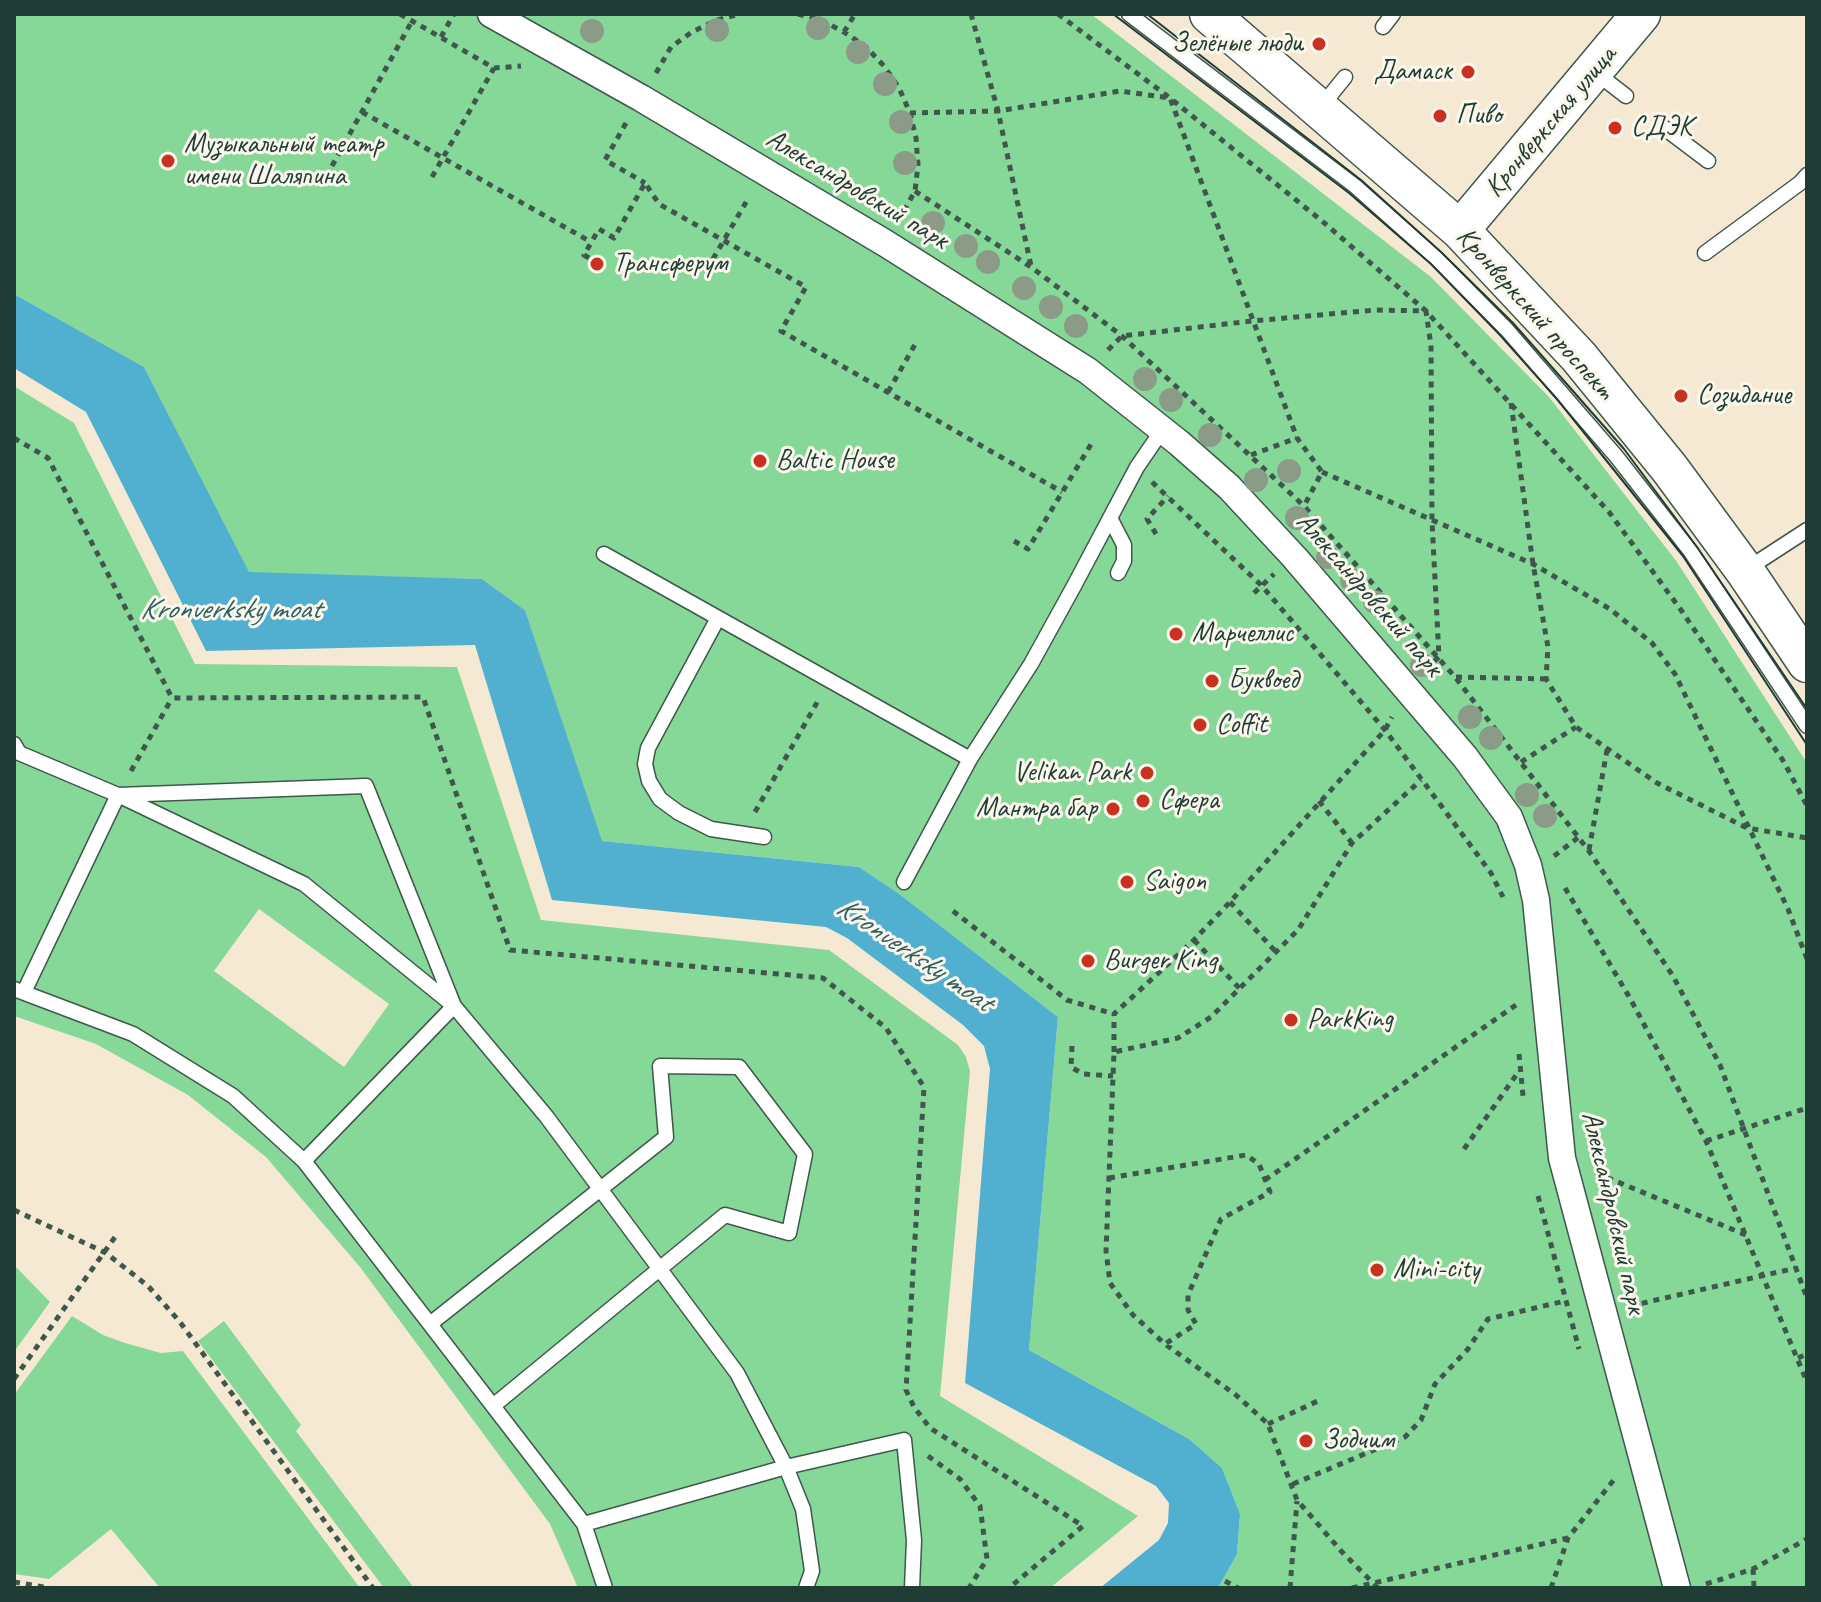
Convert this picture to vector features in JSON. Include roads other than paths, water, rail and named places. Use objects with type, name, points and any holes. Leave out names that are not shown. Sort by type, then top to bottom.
[{"type":"street","name":"Александровский парк","points":[[491,14],[641,98],[872,235],[1088,371],[1163,429],[1229,487],[1295,558],[1465,757],[1509,817],[1528,865],[1536,900],[1562,1158],[1677,1588]]},
{"type":"street","name":"Кронверкский проспект","points":[[1209,14],[1460,230],[1579,357],[1670,469],[1745,571],[1807,663]]},
{"type":"street","name":"Кронверкская улица","points":[[1460,230],[1641,14]]},
{"type":"lane","points":[[1129,14],[1355,186],[1436,258],[1507,330],[1616,456],[1691,552],[1807,726]]},
{"type":"lane","points":[[1383,27],[1393,14]]},
{"type":"lane","points":[[1594,71],[1626,96]]},
{"type":"lane","points":[[1320,109],[1345,77]]},
{"type":"lane","points":[[1663,127],[1708,161]]},
{"type":"lane","points":[[1705,253],[1805,183]]},
{"type":"lane","points":[[904,882],[970,759],[1031,664],[1137,467],[1163,429]]},
{"type":"lane","points":[[1110,518],[1124,545],[1124,561],[1118,573]]},
{"type":"lane","points":[[1745,571],[1807,530]]},
{"type":"lane","points":[[604,554],[970,759]]},
{"type":"lane","points":[[718,618],[648,748],[645,764],[649,781],[660,799],[679,813],[711,829],[764,837]]},
{"type":"lane","points":[[16,750],[304,884],[454,1006],[546,1116],[737,1373],[786,1467],[803,1509],[812,1571],[806,1588]]},
{"type":"lane","points":[[118,795],[366,786],[454,1006]]},
{"type":"lane","points":[[118,795],[19,991],[133,1034],[233,1096],[304,1161],[584,1524],[605,1588]]},
{"type":"lane","points":[[304,1161],[454,1006]]},
{"type":"lane","points":[[430,1324],[666,1137],[660,1066],[739,1067],[805,1154],[789,1233],[725,1215],[493,1406]]},
{"type":"lane","points":[[584,1524],[786,1467],[904,1440],[914,1540],[912,1588]]},
{"type":"water","name":"Kronverksky moat","points":[[14,294],[144,367],[249,572],[482,579],[525,610],[602,841],[859,867],[898,893],[1058,1017],[1029,1350],[1189,1439],[1222,1468],[1240,1514],[1237,1554],[1218,1588],[1100,1588],[1159,1540],[1168,1523],[1169,1503],[1156,1486],[965,1383],[990,1069],[984,1046],[963,1025],[847,938],[826,927],[552,900],[475,645],[206,651],[86,412],[14,368]]},
{"type":"tram line","points":[[1113,14],[1349,193],[1431,264],[1500,335],[1557,399],[1683,556],[1807,745]]},
{"type":"tram line","points":[[1147,14],[1361,180],[1513,323],[1624,449],[1697,547],[1807,709]]},
{"type":"place","name":"Зелёные люди","points":[[1319,44]]},
{"type":"place","name":"Дамаск","points":[[1468,72]]},
{"type":"place","name":"Пиво","points":[[1440,116]]},
{"type":"place","name":"СДЭК","points":[[1615,128]]},
{"type":"place","name":"Музыкальный театр имени Шаляпина","points":[[168,161]]},
{"type":"place","name":"Трансферум","points":[[597,264]]},
{"type":"place","name":"Созидание","points":[[1681,396]]},
{"type":"place","name":"Baltic House","points":[[760,461]]},
{"type":"place","name":"Марчеллис","points":[[1176,634]]},
{"type":"place","name":"Буквоед","points":[[1212,681]]},
{"type":"place","name":"Coffit","points":[[1200,725]]},
{"type":"place","name":"Velikan Park","points":[[1147,773]]},
{"type":"place","name":"Сфера","points":[[1143,801]]},
{"type":"place","name":"Мантра бар","points":[[1113,809]]},
{"type":"place","name":"Saigon","points":[[1127,882]]},
{"type":"place","name":"Burger King","points":[[1088,961]]},
{"type":"place","name":"ParkKing","points":[[1291,1020]]},
{"type":"place","name":"Mini-city","points":[[1377,1270]]},
{"type":"place","name":"Зодчим","points":[[1306,1441]]}]
